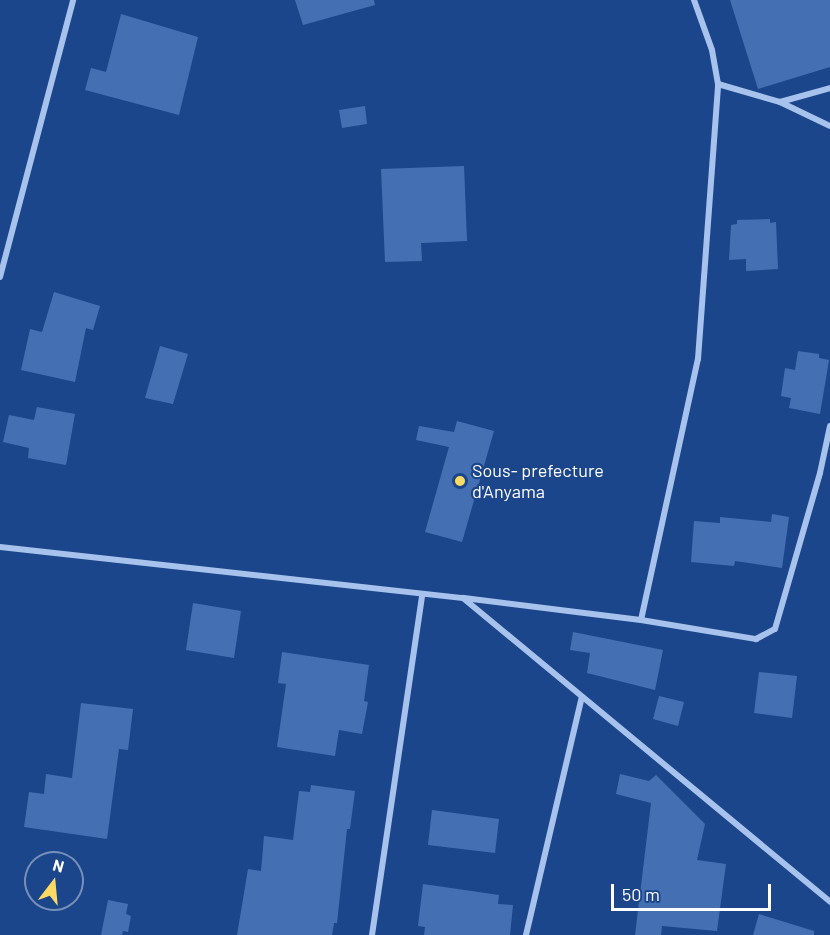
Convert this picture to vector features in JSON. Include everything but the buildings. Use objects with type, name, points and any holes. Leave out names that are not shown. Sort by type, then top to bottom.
[{"type":"street","points":[[0,277],[73,0]]},
{"type":"street","points":[[641,620],[698,359],[718,84],[712,50],[694,0]]},
{"type":"street","points":[[718,84],[780,102],[830,126]]},
{"type":"street","points":[[780,102],[830,88]]},
{"type":"street","points":[[0,547],[463,598],[641,620],[756,639],[775,628],[820,473],[830,426]]},
{"type":"street","points":[[372,935],[422,595]]},
{"type":"street","points":[[463,598],[830,902]]},
{"type":"street","points":[[526,935],[582,697]]},
{"type":"place","name":"Sous- prefecture d'Anyama","points":[[460,481]]}]
